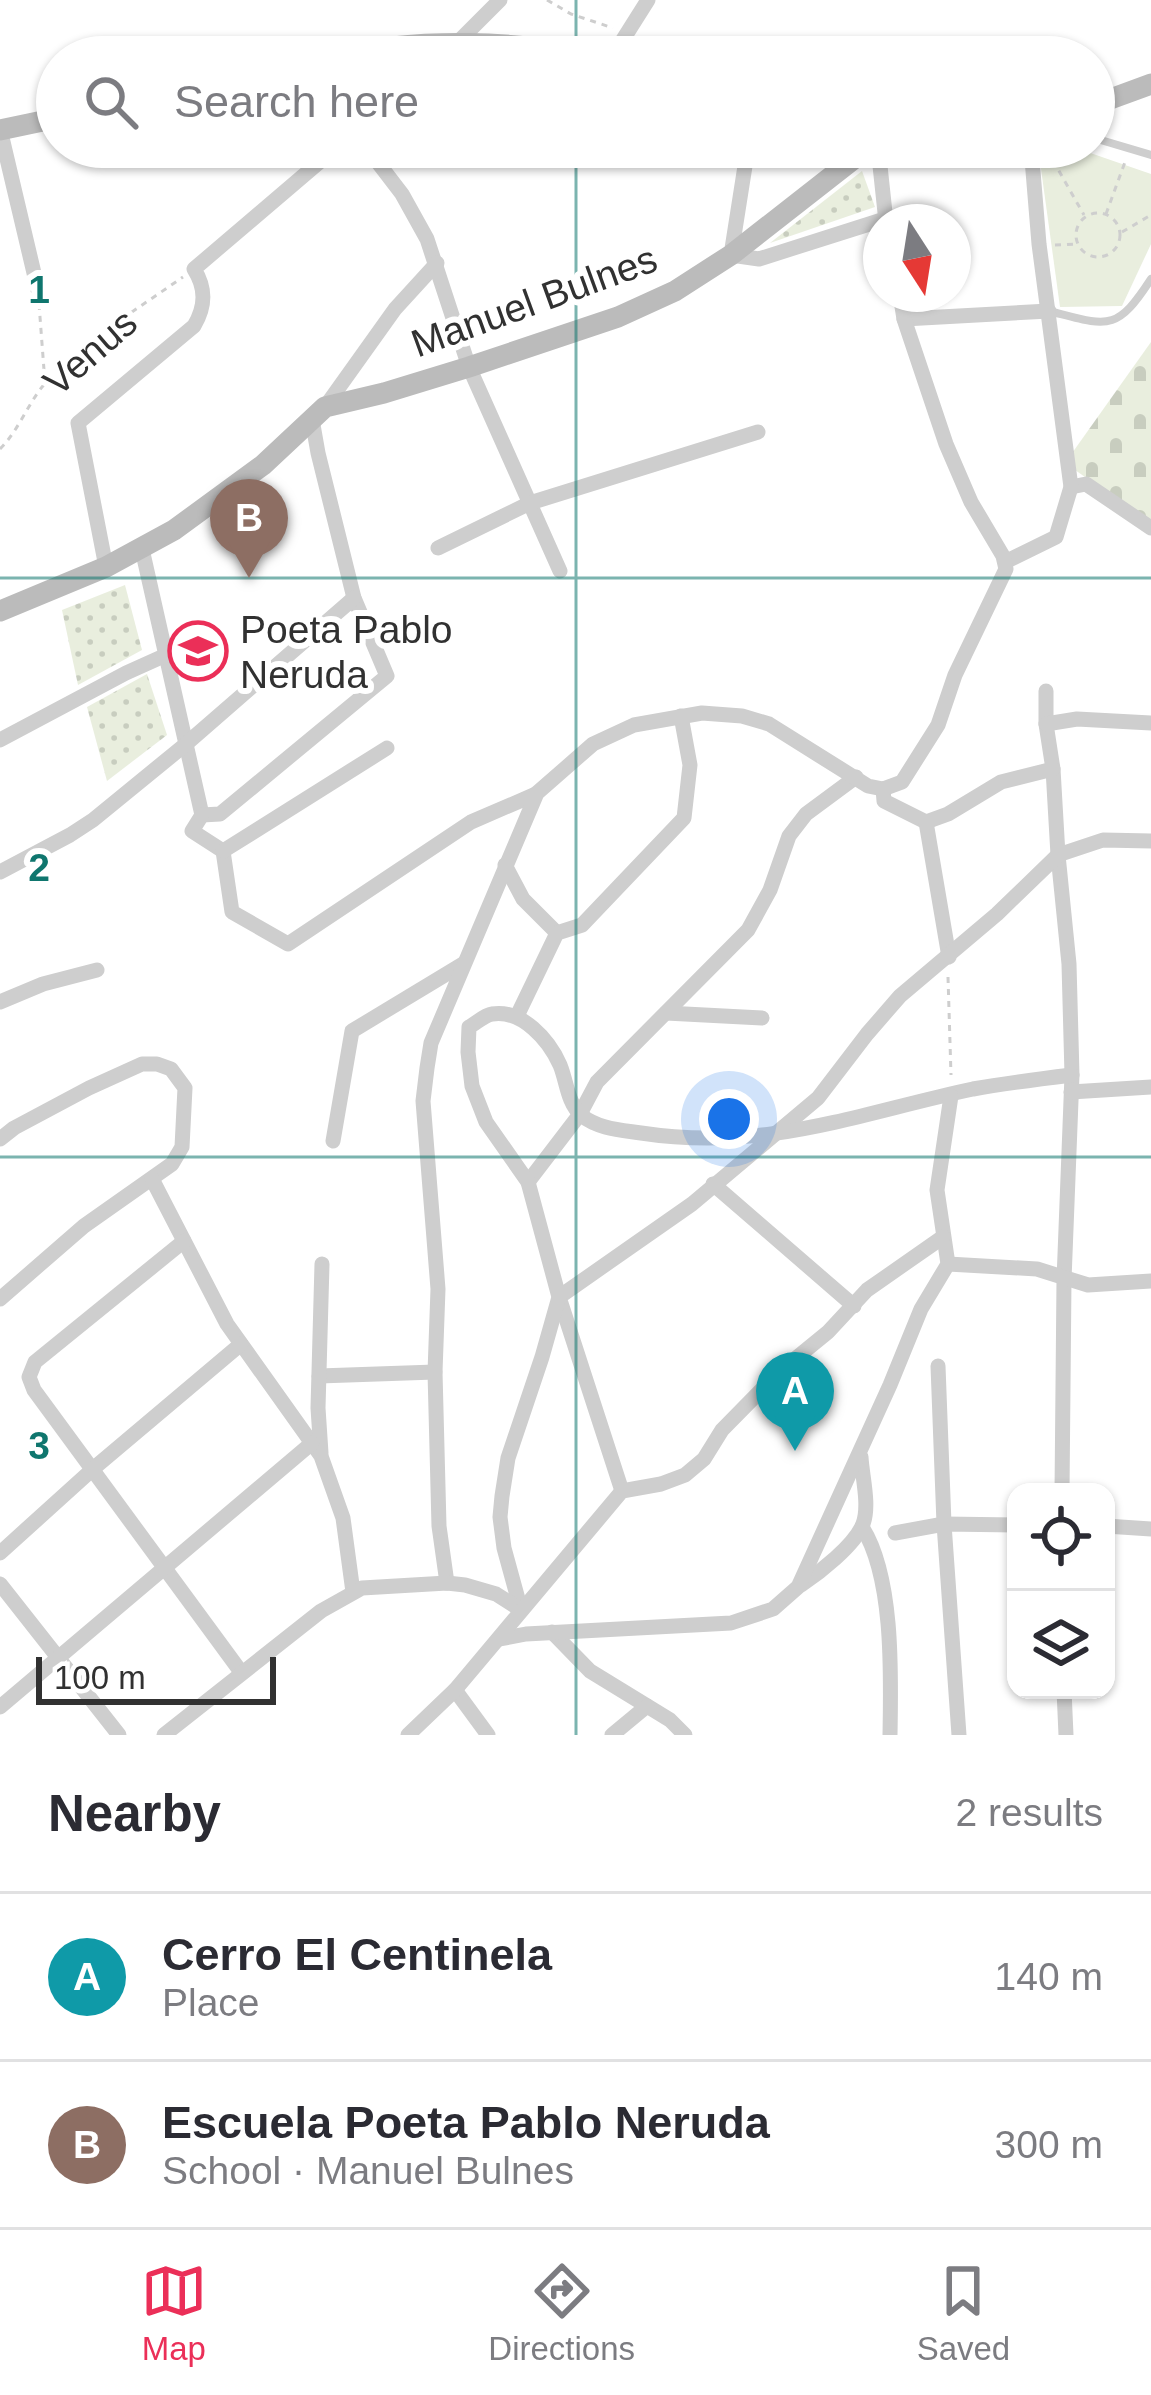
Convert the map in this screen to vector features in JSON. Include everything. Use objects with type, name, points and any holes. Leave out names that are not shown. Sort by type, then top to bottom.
[{"type":"street","points":[[465,36],[500,0]]},
{"type":"street","points":[[624,36],[648,0]]},
{"type":"street","points":[[1115,97],[1151,84]]},
{"type":"street","points":[[36,122],[0,130],[38,290]]},
{"type":"street","points":[[106,567],[78,423],[194,326],[204,296],[194,269],[312,168]]},
{"type":"street","points":[[382,168],[416,216],[437,263],[470,367],[560,571]]},
{"type":"street","points":[[744,168],[730,255],[759,259],[863,228]]},
{"type":"street","name":"Manuel Bulnes","points":[[319,413],[647,305],[704,274],[846,168]]},
{"type":"street","points":[[877,168],[883,204]]},
{"type":"street","points":[[1005,562],[1056,537],[1071,487],[1032,168]]},
{"type":"street","name":"Manuel Bulnes","points":[[0,611],[142,549],[235,488],[319,413],[395,309],[437,263]]},
{"type":"street","points":[[904,319],[1049,311]]},
{"type":"street","points":[[142,549],[202,815],[192,831],[223,851],[232,912],[288,944],[471,822],[536,794],[593,744],[634,725],[702,713],[756,719],[868,786],[883,789],[902,782],[938,725],[962,658],[1005,575],[1005,562],[959,476],[903,312]]},
{"type":"street","points":[[202,815],[220,814],[387,676],[354,598],[318,452],[319,413]]},
{"type":"street","points":[[438,548],[530,503],[758,432]]},
{"type":"street","points":[[1071,487],[1086,484],[1151,528]]},
{"type":"street","points":[[0,872],[93,820],[354,598]]},
{"type":"street","points":[[0,740],[166,655]]},
{"type":"street","points":[[1046,691],[1069,964],[1072,1084],[1062,1483]]},
{"type":"street","points":[[517,1016],[557,933],[582,925],[684,818],[690,765],[681,716]]},
{"type":"street","points":[[1046,724],[1077,718],[1151,723]]},
{"type":"street","points":[[223,851],[387,748]]},
{"type":"street","points":[[883,789],[884,800],[926,822],[1001,782],[1053,769]]},
{"type":"street","points":[[528,1182],[580,1114],[597,1082],[748,930],[770,890],[789,836],[806,814],[856,777]]},
{"type":"street","points":[[447,1583],[440,1526],[435,1372],[438,1289],[423,1101],[430,1043],[536,794]]},
{"type":"street","points":[[926,822],[949,957]]},
{"type":"street","points":[[521,1610],[504,1549],[502,1496],[513,1443],[559,1297],[692,1204],[818,1098],[901,996],[1058,855],[1103,839],[1151,841]]},
{"type":"street","points":[[505,866],[523,899],[557,933]]},
{"type":"street","points":[[333,1141],[352,1031],[465,962]]},
{"type":"street","points":[[0,1002],[43,984],[97,970]]},
{"type":"street","points":[[666,1013],[762,1018]]},
{"type":"street","points":[[622,1491],[559,1297],[528,1182],[486,1122],[472,1087],[469,1027],[490,1014],[517,1016],[547,1042],[571,1102],[598,1126],[706,1140],[823,1127],[970,1090],[1072,1084],[1151,1087]]},
{"type":"street","points":[[0,1139],[142,1064],[164,1065],[185,1088],[182,1147],[172,1164],[84,1226],[0,1299]]},
{"type":"street","points":[[798,1587],[921,1309],[948,1264],[937,1190],[951,1096]]},
{"type":"street","points":[[152,1179],[227,1324],[316,1450],[344,1518],[353,1592]]},
{"type":"street","points":[[713,1184],[854,1306]]},
{"type":"street","points":[[408,1735],[500,1639],[622,1491],[686,1475],[704,1459],[722,1430],[867,1290],[943,1237]]},
{"type":"street","points":[[184,1241],[35,1362],[29,1377],[241,1672]]},
{"type":"street","points":[[0,1707],[165,1567],[316,1450],[322,1264]]},
{"type":"street","points":[[948,1264],[1037,1269],[1088,1285],[1151,1281]]},
{"type":"street","points":[[0,1552],[241,1344]]},
{"type":"street","points":[[938,1366],[959,1735]]},
{"type":"street","points":[[319,1376],[435,1372]]},
{"type":"street","points":[[500,1639],[730,1623],[773,1610],[820,1573],[862,1527],[860,1451]]},
{"type":"street","points":[[895,1533],[944,1524],[1007,1525]]},
{"type":"street","points":[[862,1527],[876,1552],[884,1582],[890,1735]]},
{"type":"street","points":[[1115,1527],[1151,1529]]},
{"type":"street","points":[[164,1735],[321,1611],[353,1592],[373,1586],[447,1583],[496,1594],[521,1610]]},
{"type":"street","points":[[0,1584],[119,1735]]},
{"type":"street","points":[[553,1632],[590,1671],[670,1720],[685,1735]]},
{"type":"street","points":[[455,1690],[488,1735]]},
{"type":"street","points":[[1064,1699],[1066,1735]]},
{"type":"street","points":[[612,1735],[647,1706]]},
{"type":"lane","points":[[1115,144],[1151,155]]},
{"type":"lane","points":[[1049,311],[1097,323],[1117,320],[1131,310],[1151,278]]},
{"type":"path","points":[[547,0],[589,21],[627,31]]},
{"type":"path","points":[[1106,214],[1130,149]]},
{"type":"path","points":[[1057,168],[1084,217]]},
{"type":"path","points":[[1091,213],[1106,214],[1120,233],[1114,250],[1102,257],[1087,254],[1077,243],[1076,229],[1091,213]]},
{"type":"path","points":[[1120,233],[1151,215]]},
{"type":"path","points":[[1039,244],[1077,243]]},
{"type":"path","name":"Venus","points":[[0,449],[14,435],[45,383],[88,344],[194,269]]},
{"type":"path","points":[[38,290],[45,383]]},
{"type":"path","points":[[949,957],[951,1096]]},
{"type":"green space","points":[[1115,162],[1151,174],[1151,244],[1122,306],[1060,307],[1041,168],[1115,168]]},
{"type":"green space","points":[[862,171],[874,204],[863,204],[863,211],[770,243]]},
{"type":"green space","points":[[1151,342],[1151,523],[1065,463]]},
{"type":"green space","points":[[125,585],[142,650],[78,685],[62,610]]},
{"type":"green space","points":[[147,674],[167,735],[107,781],[87,707]]},
{"type":"place","name":"Escuela Poeta Pablo Neruda","points":[[249,578]]},
{"type":"place","name":"Poeta Pablo Neruda","points":[[198,651]]},
{"type":"place","name":"Cerro El Centinela","points":[[795,1451]]}]
